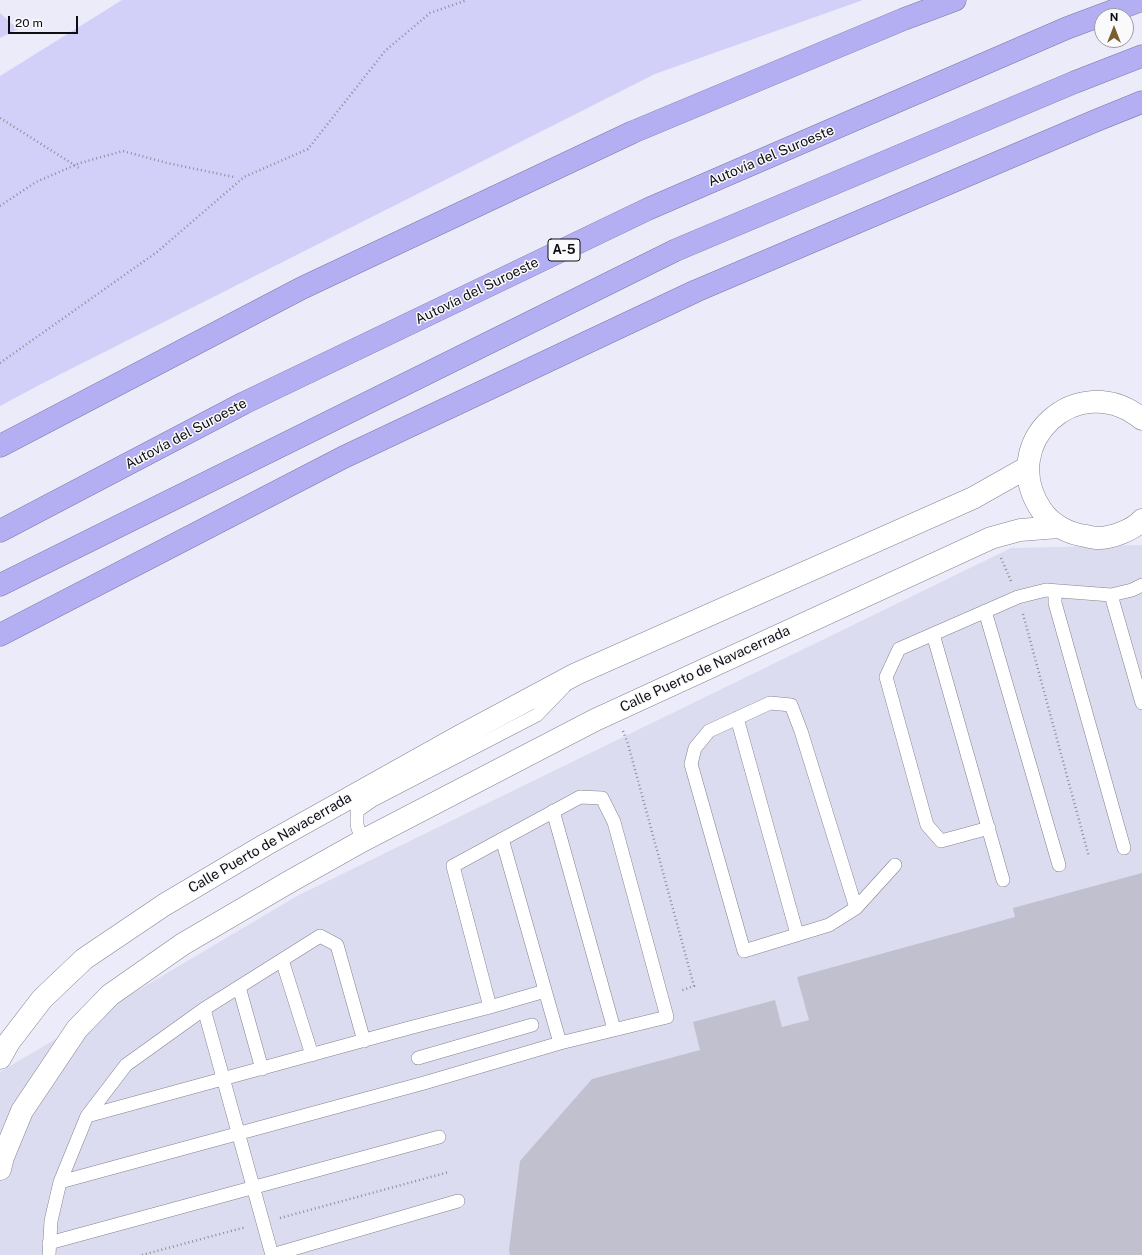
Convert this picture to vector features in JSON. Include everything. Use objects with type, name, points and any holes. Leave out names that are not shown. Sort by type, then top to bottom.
[{"type":"highway","points":[[0,446],[302,288],[633,132],[904,19],[955,0]]},
{"type":"highway","name":"Autovía del Suroeste","points":[[0,531],[244,403],[648,209],[1067,28],[1142,0]]},
{"type":"highway","points":[[0,585],[676,250],[1075,82],[1142,56]]},
{"type":"highway","points":[[0,635],[344,457],[696,291],[1142,102]]},
{"type":"street","points":[[1142,418],[1122,406],[1101,402],[1080,403],[1066,409],[1060,412],[1044,426],[1032,445],[1028,467],[1030,484],[1035,501],[1045,515],[1059,527],[1078,535],[1099,538],[1120,534],[1138,524],[1142,520]]},
{"type":"street","name":"Calle Puerto de Navacerrada","points":[[0,1058],[8,1042],[42,999],[84,959],[164,905],[278,837],[576,674],[967,501],[1028,467]]},
{"type":"street","name":"Calle Puerto de Navacerrada","points":[[0,1169],[2,1157],[22,1111],[77,1029],[110,995],[183,944],[362,841],[616,710],[991,538],[1020,530],[1059,527]]},
{"type":"lane","points":[[989,828],[941,841],[927,825],[886,677],[899,649],[1018,597],[1046,590],[1110,595],[1132,590],[1142,585]]},
{"type":"lane","points":[[1056,591],[1055,603],[1124,848]]},
{"type":"lane","points":[[1110,595],[1142,703]]},
{"type":"lane","points":[[985,611],[1059,865]]},
{"type":"lane","points":[[933,634],[1003,880]]},
{"type":"lane","name":"Calle Puerto de Navacerrada","points":[[362,841],[357,825],[357,811],[373,800],[537,715],[576,674]]},
{"type":"lane","points":[[856,908],[801,731],[791,705],[770,703],[709,731],[695,748],[691,764],[744,951],[828,925],[856,908],[895,865]]},
{"type":"lane","points":[[737,718],[797,934]]},
{"type":"lane","points":[[60,1182],[424,1083],[560,1043],[667,1016],[614,822],[602,798],[580,797],[452,866],[490,1007]]},
{"type":"lane","points":[[553,811],[614,1029]]},
{"type":"lane","points":[[502,839],[560,1043]]},
{"type":"lane","points":[[364,1041],[337,945],[320,936],[204,1009],[126,1065],[87,1116],[60,1182],[51,1221],[49,1249],[253,1187],[439,1137]]},
{"type":"lane","points":[[282,960],[312,1055]]},
{"type":"lane","points":[[239,987],[262,1068]]},
{"type":"lane","points":[[87,1116],[545,991]]},
{"type":"lane","points":[[204,1009],[272,1255],[458,1202]]},
{"type":"lane","points":[[418,1058],[532,1025]]},
{"type":"path","points":[[0,363],[157,252],[244,177],[308,149],[385,51],[430,13],[467,0]]},
{"type":"path","points":[[0,118],[79,168]]},
{"type":"path","points":[[0,206],[36,182],[80,163],[123,151],[167,163],[234,177]]},
{"type":"path","points":[[991,538],[1018,597],[1089,857]]},
{"type":"path","points":[[616,710],[628,744],[694,986],[662,998]]},
{"type":"path","points":[[142,1255],[449,1172]]},
{"type":"shaded area","points":[[122,0],[863,0],[655,74],[0,406],[0,76]]},
{"type":"shaded area","points":[[0,13],[18,29],[0,38]]},
{"type":"shaded area","points":[[1142,545],[1142,1255],[0,1255],[0,1072],[297,896],[1011,548]]},
{"type":"building","points":[[1142,873],[1142,1255],[510,1255],[509,1250],[520,1161],[592,1079],[700,1050],[693,1022],[775,1000],[782,1027],[809,1020],[797,977],[1015,917],[1013,908]]}]
